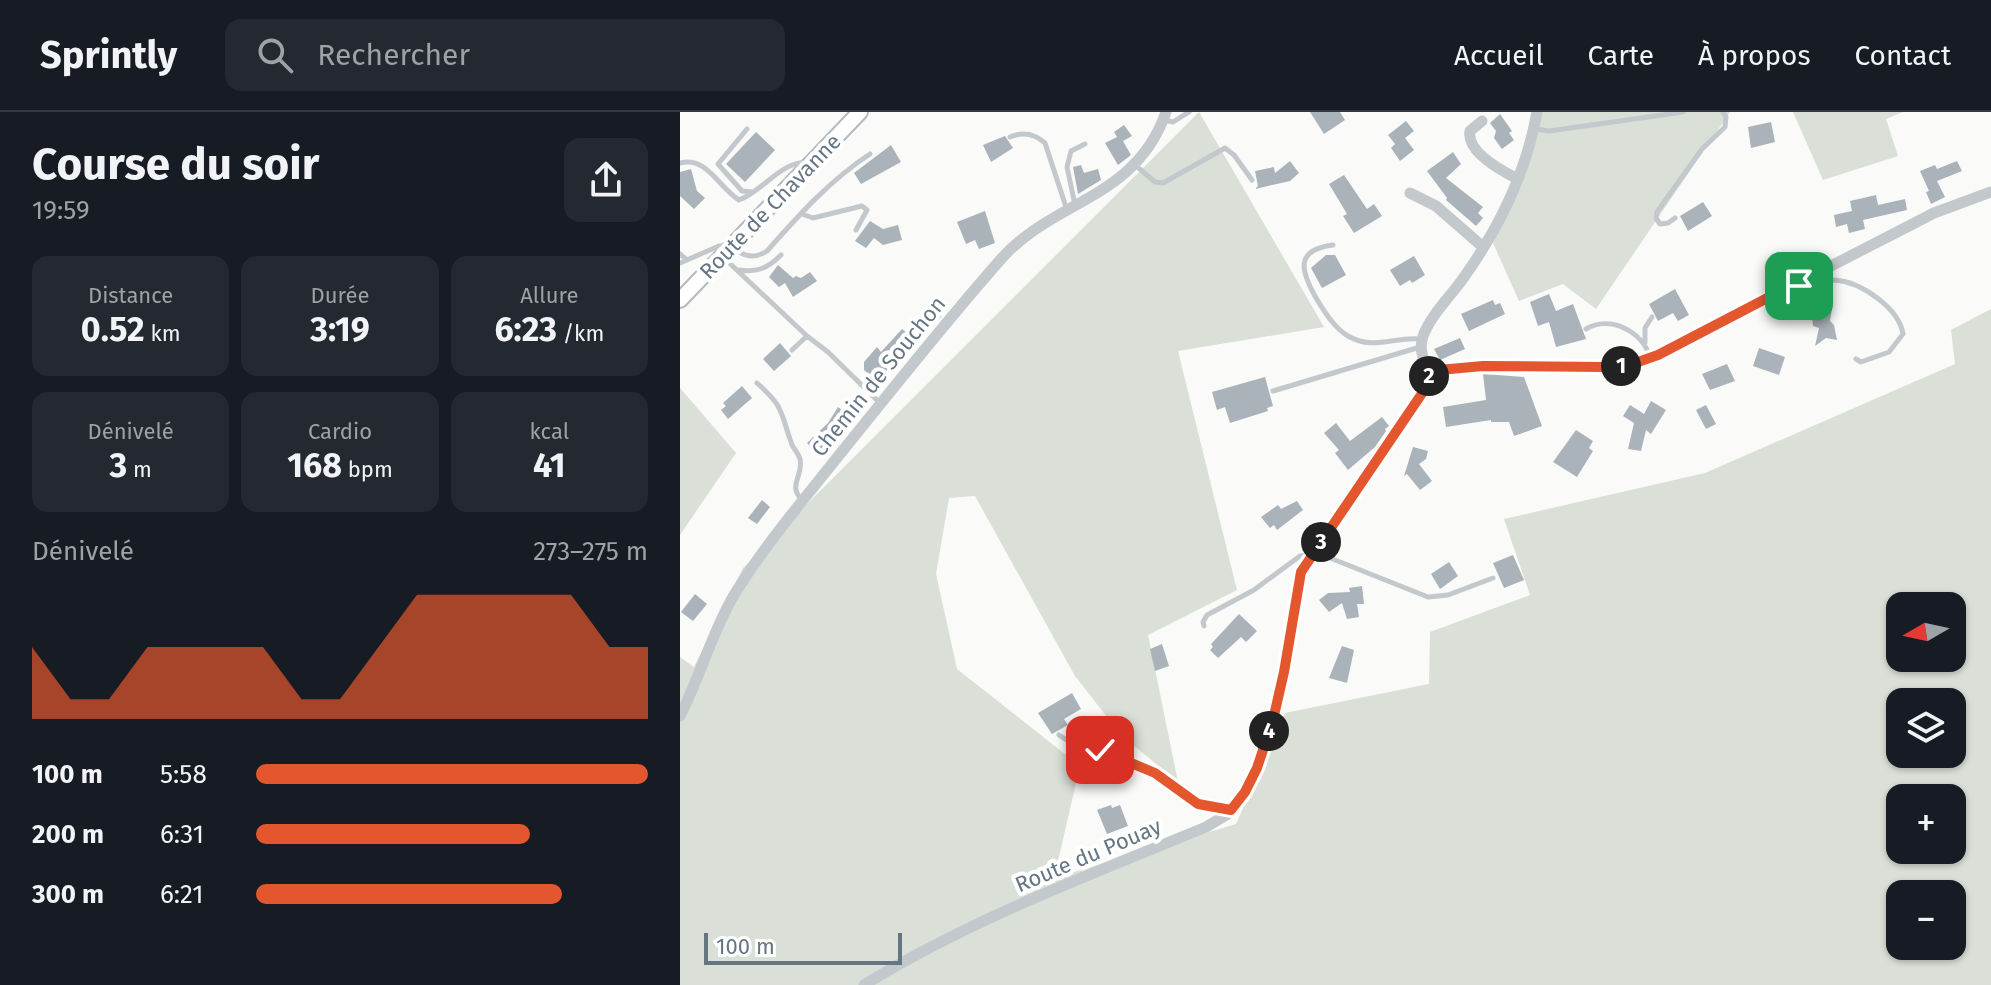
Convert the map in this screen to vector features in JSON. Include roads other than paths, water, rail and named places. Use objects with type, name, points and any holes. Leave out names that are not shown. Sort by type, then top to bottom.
[{"type":"main road","name":"Route de Chavanne","points":[[680,300],[860,112]]},
{"type":"street","points":[[1537,112],[1518,179],[1499,222],[1463,279],[1430,323],[1421,342],[1428,371],[1472,366],[1603,367],[1650,358],[1934,213],[1991,192]]},
{"type":"street","name":"Chemin de Souchon","points":[[680,716],[732,599],[759,554],[881,403],[1006,254],[1071,208],[1114,183],[1135,165],[1165,116]]},
{"type":"street","points":[[1482,121],[1470,131],[1469,140],[1500,169],[1518,179]]},
{"type":"street","points":[[1410,193],[1436,206],[1483,247]]},
{"type":"street","name":"Route du Pouay","points":[[864,985],[909,957],[971,926],[1206,827],[1231,810],[1245,792],[1257,768],[1273,720],[1301,572],[1425,389],[1428,371]]},
{"type":"lane","points":[[1165,116],[1173,122],[1189,112]]},
{"type":"lane","points":[[1534,129],[1549,131],[1683,112]]},
{"type":"lane","points":[[1675,218],[1660,224],[1656,218],[1657,212],[1702,149],[1725,127],[1723,112]]},
{"type":"lane","points":[[747,129],[718,164],[742,191],[758,191]]},
{"type":"lane","points":[[1010,137],[1026,133],[1045,143],[1071,208]]},
{"type":"lane","points":[[1071,208],[1067,160],[1071,151],[1085,144]]},
{"type":"lane","points":[[1135,165],[1155,182],[1163,183],[1225,148],[1231,151],[1252,180]]},
{"type":"lane","points":[[728,251],[746,256],[761,255],[850,167],[870,154]]},
{"type":"lane","points":[[680,163],[688,161],[703,166],[739,200],[758,191],[798,162],[811,166]]},
{"type":"lane","points":[[802,214],[813,218],[862,206],[867,210],[856,230]]},
{"type":"lane","points":[[1333,245],[1311,252],[1303,267],[1304,277],[1336,326],[1347,336],[1375,344],[1421,342]]},
{"type":"lane","points":[[680,254],[683,261],[725,246],[738,269],[881,403]]},
{"type":"lane","points":[[738,269],[762,269],[781,255]]},
{"type":"lane","points":[[1796,283],[1799,286],[1832,280],[1848,283],[1877,299],[1897,319],[1903,334],[1889,352],[1861,362],[1856,359]]},
{"type":"lane","points":[[1650,358],[1645,343],[1645,328],[1652,317]]},
{"type":"lane","points":[[1586,329],[1606,323],[1628,330],[1645,343]]},
{"type":"lane","points":[[792,350],[807,336]]},
{"type":"lane","points":[[1273,391],[1421,342]]},
{"type":"lane","points":[[757,383],[774,398],[784,415],[791,443],[801,464],[794,491],[803,501]]},
{"type":"lane","points":[[1204,626],[1207,615],[1254,590],[1300,556],[1313,553],[1428,597],[1448,595],[1493,578]]},
{"type":"lane","points":[[1059,735],[1155,773],[1198,804],[1231,810]]}]
